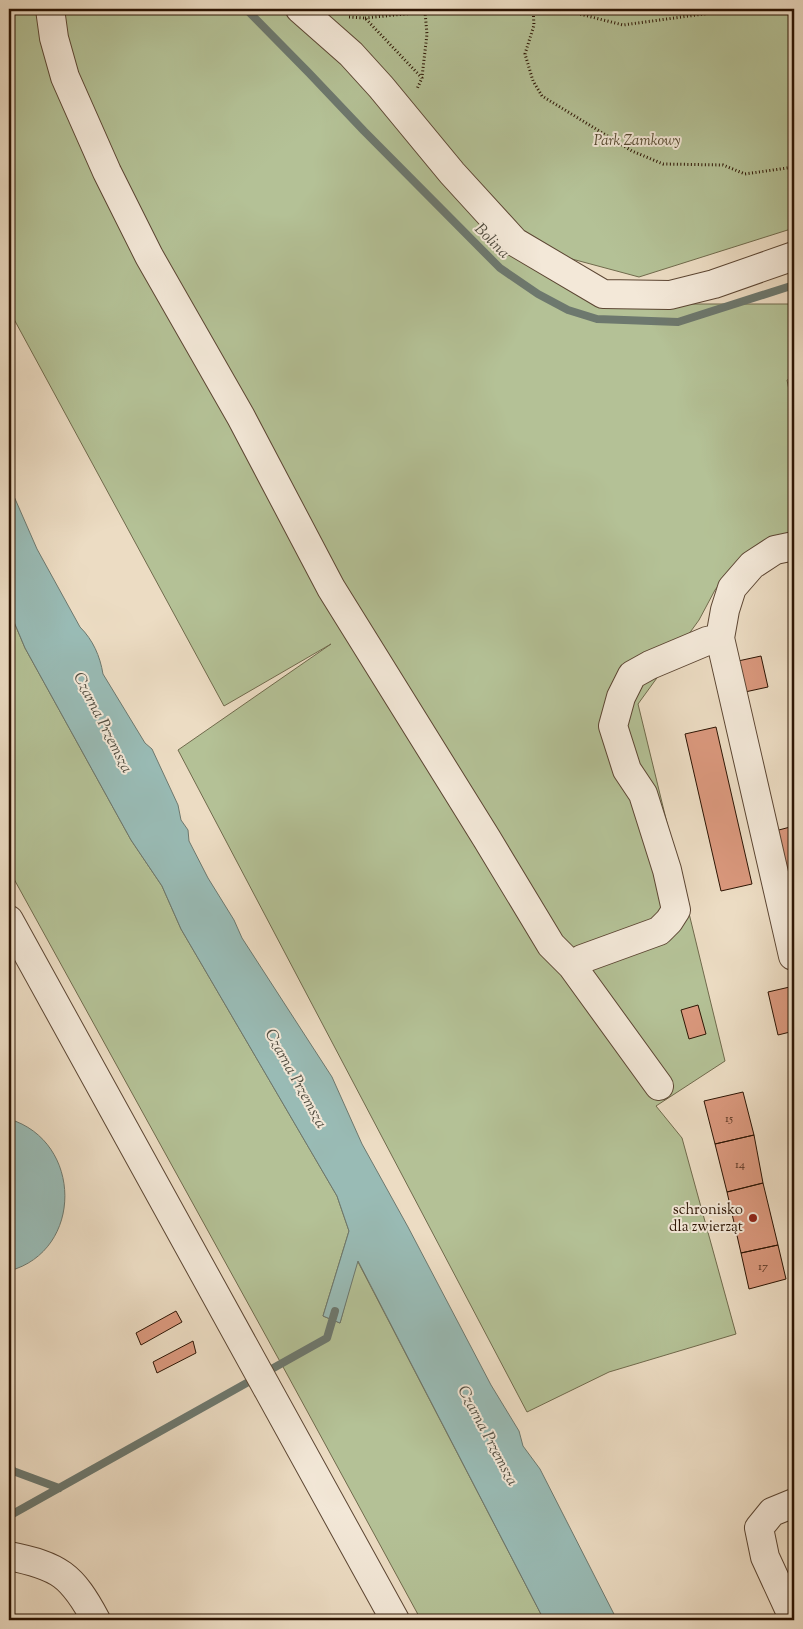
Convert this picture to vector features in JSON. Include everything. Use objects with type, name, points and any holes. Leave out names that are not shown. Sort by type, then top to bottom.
[{"type":"lane","points":[[50,9],[54,38],[66,76],[107,172],[149,256],[241,417],[331,588],[551,945],[572,966],[659,1086]]},
{"type":"lane","points":[[300,9],[351,54],[381,87],[452,173],[515,242],[603,294],[670,295],[714,284],[794,256]]},
{"type":"lane","points":[[793,956],[720,638],[725,610],[732,588],[752,565],[775,550],[794,546]]},
{"type":"lane","points":[[572,966],[582,959],[659,931],[676,910],[667,870],[643,794],[627,770],[613,726],[621,697],[632,675],[707,641],[720,638]]},
{"type":"lane","points":[[9,920],[395,1620]]},
{"type":"lane","points":[[794,1503],[772,1512],[759,1528],[765,1557],[794,1620]]},
{"type":"lane","points":[[9,1556],[35,1561],[64,1574],[76,1586],[96,1620]]},
{"type":"path","points":[[365,18],[425,10],[459,9]]},
{"type":"path","points":[[533,9],[534,25],[525,54],[533,81],[542,96],[632,151],[662,164],[723,166],[745,174],[794,167]]},
{"type":"path","points":[[560,9],[623,25],[740,9]]},
{"type":"path","points":[[422,78],[426,34],[425,10]]},
{"type":"green space","name":"Park Zamkowy","points":[[9,9],[794,9],[794,228],[639,277],[557,255],[610,304],[794,304],[794,377],[787,380],[794,415],[794,534],[737,561],[715,590],[699,620],[638,704],[725,1061],[656,1106],[682,1138],[736,1334],[609,1372],[527,1412],[178,750],[331,644],[224,706],[9,310]]},
{"type":"green space","points":[[9,610],[25,648],[131,840],[162,886],[181,929],[337,1196],[349,1231],[323,1316],[340,1323],[357,1260],[544,1620],[421,1620],[9,870]]},
{"type":"water","name":"Czarna Przemsza","points":[[9,485],[37,549],[80,627],[89,637],[95,649],[103,674],[145,743],[152,749],[178,805],[181,820],[188,830],[189,841],[208,878],[234,920],[242,938],[332,1077],[362,1144],[491,1385],[519,1431],[523,1446],[540,1469],[617,1620],[544,1620],[358,1261],[340,1323],[323,1316],[349,1231],[337,1196],[181,929],[162,886],[131,840],[25,648],[9,610]]},
{"type":"water","points":[[9,1119],[33,1131],[51,1149],[61,1171],[65,1196],[61,1220],[51,1242],[34,1260],[9,1271]]},
{"type":"building","points":[[761,656],[768,687],[745,692],[738,661]]},
{"type":"building","points":[[716,727],[752,884],[721,891],[685,734]]},
{"type":"building","points":[[794,826],[794,913],[775,831]]},
{"type":"building","points":[[794,986],[794,1031],[778,1035],[768,992]]},
{"type":"building","points":[[698,1005],[706,1034],[689,1039],[681,1010]]},
{"type":"building","points":[[743,1092],[754,1135],[715,1144],[704,1101]]},
{"type":"building","points":[[754,1135],[763,1183],[727,1192],[715,1144]]},
{"type":"building","name":"schronisko dla zwierząt","points":[[763,1183],[778,1245],[741,1253],[727,1192]]},
{"type":"building","points":[[778,1245],[786,1279],[749,1289],[741,1253]]},
{"type":"building","points":[[176,1311],[182,1322],[141,1345],[136,1333]]},
{"type":"building","points":[[193,1341],[196,1353],[157,1373],[153,1362]]},
{"type":"waterway","name":"Bolina","points":[[246,9],[500,268],[538,294],[568,310],[597,319],[678,322],[794,285]]},
{"type":"waterway","points":[[9,1516],[327,1338],[335,1311]]},
{"type":"waterway","points":[[9,1464],[13,1471],[59,1488]]},
{"type":"place","name":"schronisko dla zwierząt","points":[[753,1218]]}]
